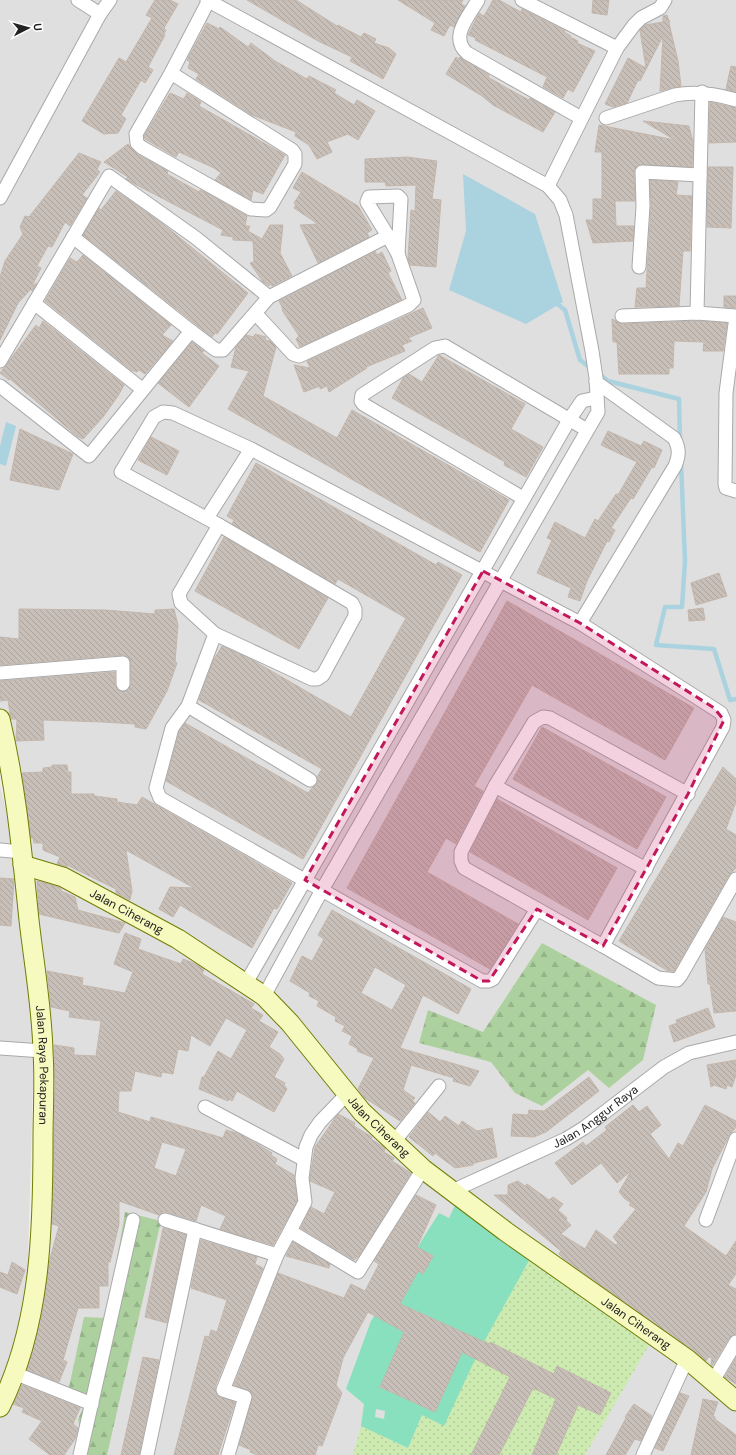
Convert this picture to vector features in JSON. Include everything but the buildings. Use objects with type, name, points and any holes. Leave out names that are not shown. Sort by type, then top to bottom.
[{"type":"street","points":[[78,0],[100,14]]},
{"type":"street","points":[[0,198],[100,14],[110,0]]},
{"type":"street","points":[[171,72],[292,150],[295,154],[295,164],[270,207],[266,210],[251,209],[137,143],[136,134],[171,72],[208,0],[548,186],[560,200],[566,215],[592,351],[596,380],[598,412],[322,890],[264,996]]},
{"type":"street","points":[[478,0],[459,35],[461,47],[467,53],[581,118]]},
{"type":"street","points":[[522,0],[617,48]]},
{"type":"street","points":[[548,186],[617,48],[634,25],[641,18],[660,8],[665,0]]},
{"type":"street","points":[[697,313],[702,92]]},
{"type":"street","points":[[606,118],[675,95],[702,92],[736,100]]},
{"type":"street","points":[[638,267],[643,206],[642,172],[700,175]]},
{"type":"street","points":[[0,361],[109,176],[196,238],[269,297]]},
{"type":"street","points":[[256,314],[293,354],[302,355],[413,303],[414,297],[398,254],[367,202],[369,197],[398,196],[401,199],[398,254]]},
{"type":"street","points":[[73,237],[216,350],[223,350],[256,314],[269,297],[388,236]]},
{"type":"street","points":[[34,304],[142,389]]},
{"type":"street","points":[[622,316],[697,313],[736,315],[725,484],[726,488],[730,491],[736,491]]},
{"type":"street","points":[[0,386],[89,456],[142,389],[191,331]]},
{"type":"street","points":[[523,498],[363,404],[361,401],[362,395],[435,348],[445,346],[587,430]]},
{"type":"street","points":[[580,623],[679,457],[678,446],[674,438],[596,380]]},
{"type":"street","points":[[246,983],[569,420],[582,401],[596,398]]},
{"type":"street","points":[[219,525],[179,597],[181,603],[214,634],[312,679],[323,674],[355,616],[355,609],[352,603],[219,525],[207,518],[121,472],[154,417],[163,412],[173,412],[251,449],[580,623],[721,714],[724,720],[723,727],[688,794],[603,946]]},
{"type":"street","points":[[207,518],[251,449]]},
{"type":"street","points":[[214,634],[188,706],[172,728],[156,788],[157,794],[160,798],[485,982],[493,979],[537,909]]},
{"type":"street","points":[[0,673],[124,663],[123,684]]},
{"type":"street","points":[[188,706],[310,780]]},
{"type":"street","points":[[688,794],[550,718],[543,717],[534,722],[495,786],[461,852],[460,862],[464,868],[658,978],[677,980],[682,975],[736,879]]},
{"type":"street","name":"Jalan Raya Pekapuran","points":[[0,719],[15,792],[44,1051],[43,1195],[38,1265],[32,1309],[23,1346],[8,1381],[0,1407]]},
{"type":"street","points":[[495,786],[646,869]]},
{"type":"street","points":[[0,850],[22,859]]},
{"type":"street","name":"Jalan Ciherang","points":[[22,859],[63,877],[178,939],[264,996],[286,1018],[374,1126],[423,1169],[511,1236],[687,1359],[736,1400]]},
{"type":"street","name":"Jalan Anggur Raya","points":[[452,1191],[566,1139],[584,1128],[664,1067],[689,1053],[736,1042]]},
{"type":"street","points":[[0,1048],[44,1051]]},
{"type":"street","points":[[393,1143],[439,1086]]},
{"type":"street","points":[[228,1455],[246,1397],[223,1390],[277,1255],[305,1202],[302,1178],[303,1159],[311,1135],[347,1094]]},
{"type":"street","points":[[205,1107],[303,1159]]},
{"type":"street","points":[[706,1220],[736,1139]]},
{"type":"street","points":[[290,1231],[358,1272],[423,1169]]},
{"type":"street","points":[[80,1455],[133,1220]]},
{"type":"street","points":[[165,1220],[277,1255]]},
{"type":"street","points":[[147,1455],[195,1229]]},
{"type":"street","points":[[713,1381],[736,1342]]},
{"type":"street","points":[[643,1455],[687,1359]]},
{"type":"street","points":[[8,1381],[92,1404]]},
{"type":"highlighted area","points":[[483,571],[580,623],[714,708],[724,720],[688,794],[603,946],[537,909],[489,981],[482,981],[305,880]]},
{"type":"shaded area","points":[[0,0],[736,0],[736,1455],[0,1455],[0,785],[14,844],[35,1013],[26,1331],[43,1051],[0,719]]},
{"type":"green space","points":[[542,943],[656,1005],[643,1060],[609,1088],[588,1070],[542,1106],[515,1093],[491,1062],[419,1043],[428,1010],[483,1032]]},
{"type":"green space","points":[[456,1203],[532,1255],[479,1351],[444,1426],[422,1415],[408,1448],[361,1426],[364,1404],[346,1389],[371,1321],[439,1213],[449,1218]],"holes":[[[420,1249],[432,1256],[423,1274],[410,1266]],[[414,1310],[469,1335],[435,1412],[380,1387]],[[376,1409],[385,1411],[384,1419],[375,1417]]]},
{"type":"green space","points":[[125,1212],[161,1221],[107,1455],[85,1455],[78,1419],[86,1402],[68,1392],[84,1317],[107,1318]]},
{"type":"green space","points":[[532,1255],[649,1345],[585,1455],[556,1455],[552,1410],[532,1455],[499,1455],[527,1401],[504,1389],[471,1455],[353,1455],[361,1426],[408,1448],[422,1415],[443,1425],[479,1351]],"holes":[[[490,1342],[547,1370],[480,1361]],[[558,1366],[610,1393],[600,1415],[546,1388]]]},
{"type":"water","points":[[463,174],[535,214],[563,302],[526,324],[449,290],[466,231]]},
{"type":"water","points":[[6,422],[16,426],[6,466],[0,464],[0,446]]},
{"type":"waterway","points":[[556,303],[565,310],[580,360],[592,369]]},
{"type":"waterway","points":[[598,373],[608,381],[679,399],[680,441]]},
{"type":"waterway","points":[[681,462],[685,561],[682,607],[665,607],[656,645],[714,649],[730,700],[736,699]]}]
